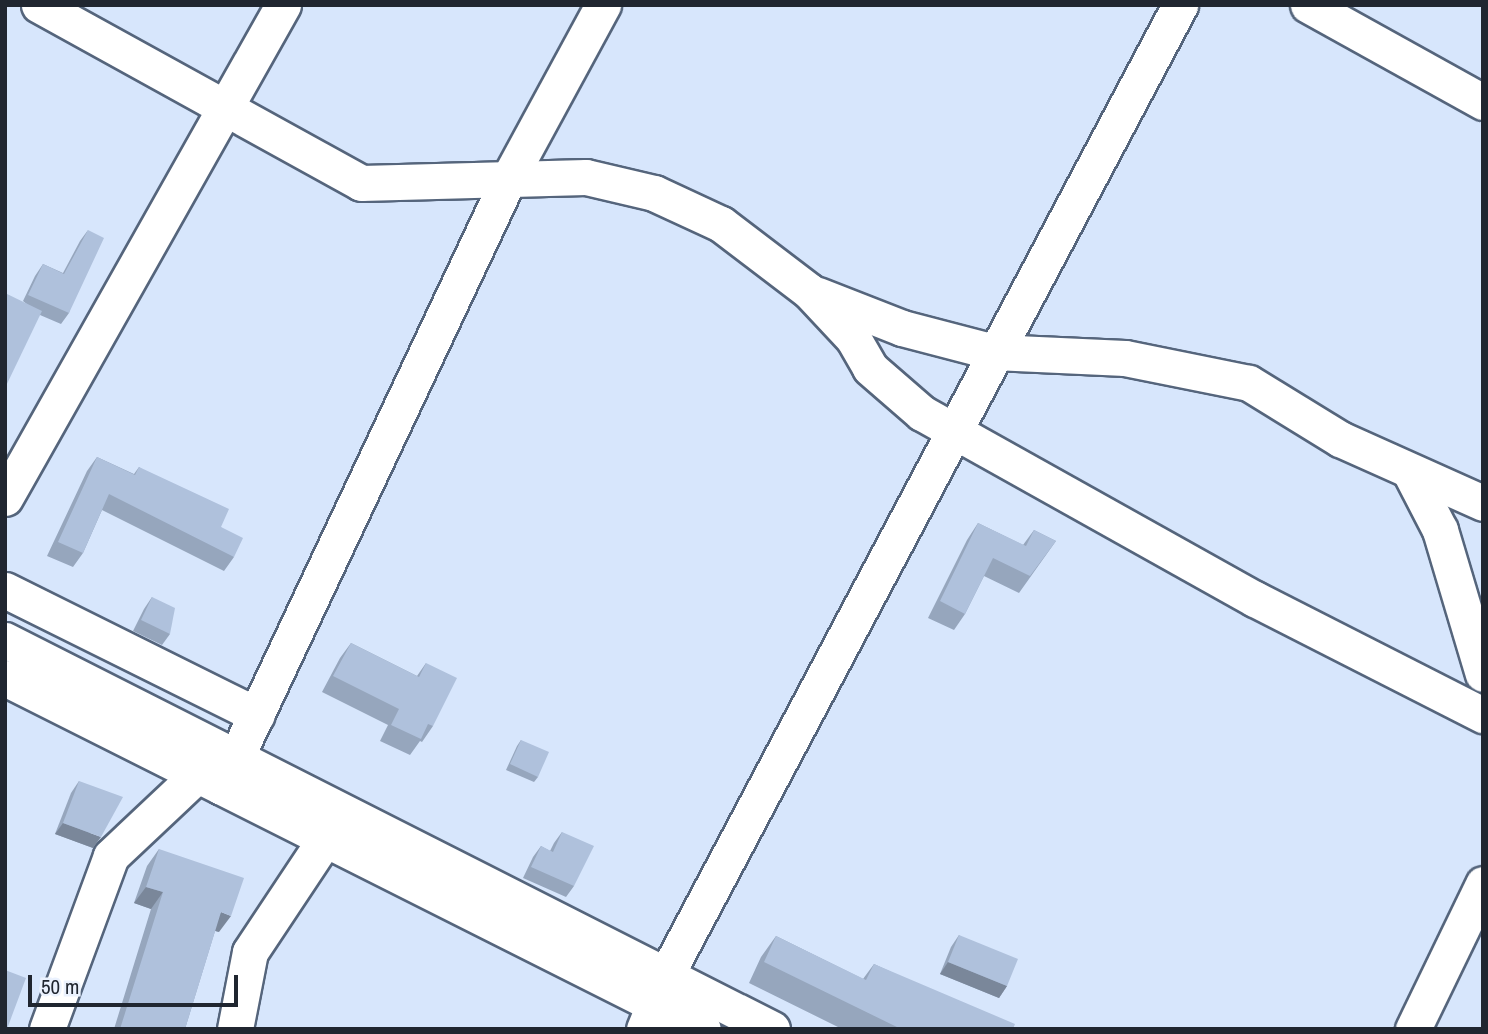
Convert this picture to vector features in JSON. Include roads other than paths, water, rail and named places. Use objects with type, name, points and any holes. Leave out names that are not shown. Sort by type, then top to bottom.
[{"type":"street","points":[[40,5],[223,110],[361,183],[586,177],[654,193],[721,224],[809,291],[895,394],[1255,599],[1483,715]]},
{"type":"street","points":[[5,498],[283,5]]},
{"type":"street","points":[[47,1029],[111,856],[219,773],[257,715],[509,178],[603,5]]},
{"type":"street","points":[[654,1002],[994,352],[1181,5]]},
{"type":"street","points":[[1308,5],[1483,102]]},
{"type":"street","points":[[809,291],[902,328],[994,352],[1137,359],[1249,383],[1411,474],[1483,503]]},
{"type":"street","points":[[1411,474],[1440,530],[1483,674]]},
{"type":"street","points":[[5,590],[99,640],[257,715]]},
{"type":"street","points":[[5,639],[81,678],[219,773],[325,839],[654,1002],[772,1029]]},
{"type":"street","points":[[81,678],[99,640]]},
{"type":"street","points":[[5,678],[219,773],[703,1029]]},
{"type":"street","points":[[235,1029],[250,952],[325,839]]},
{"type":"street","points":[[1413,1029],[1483,884]]}]
